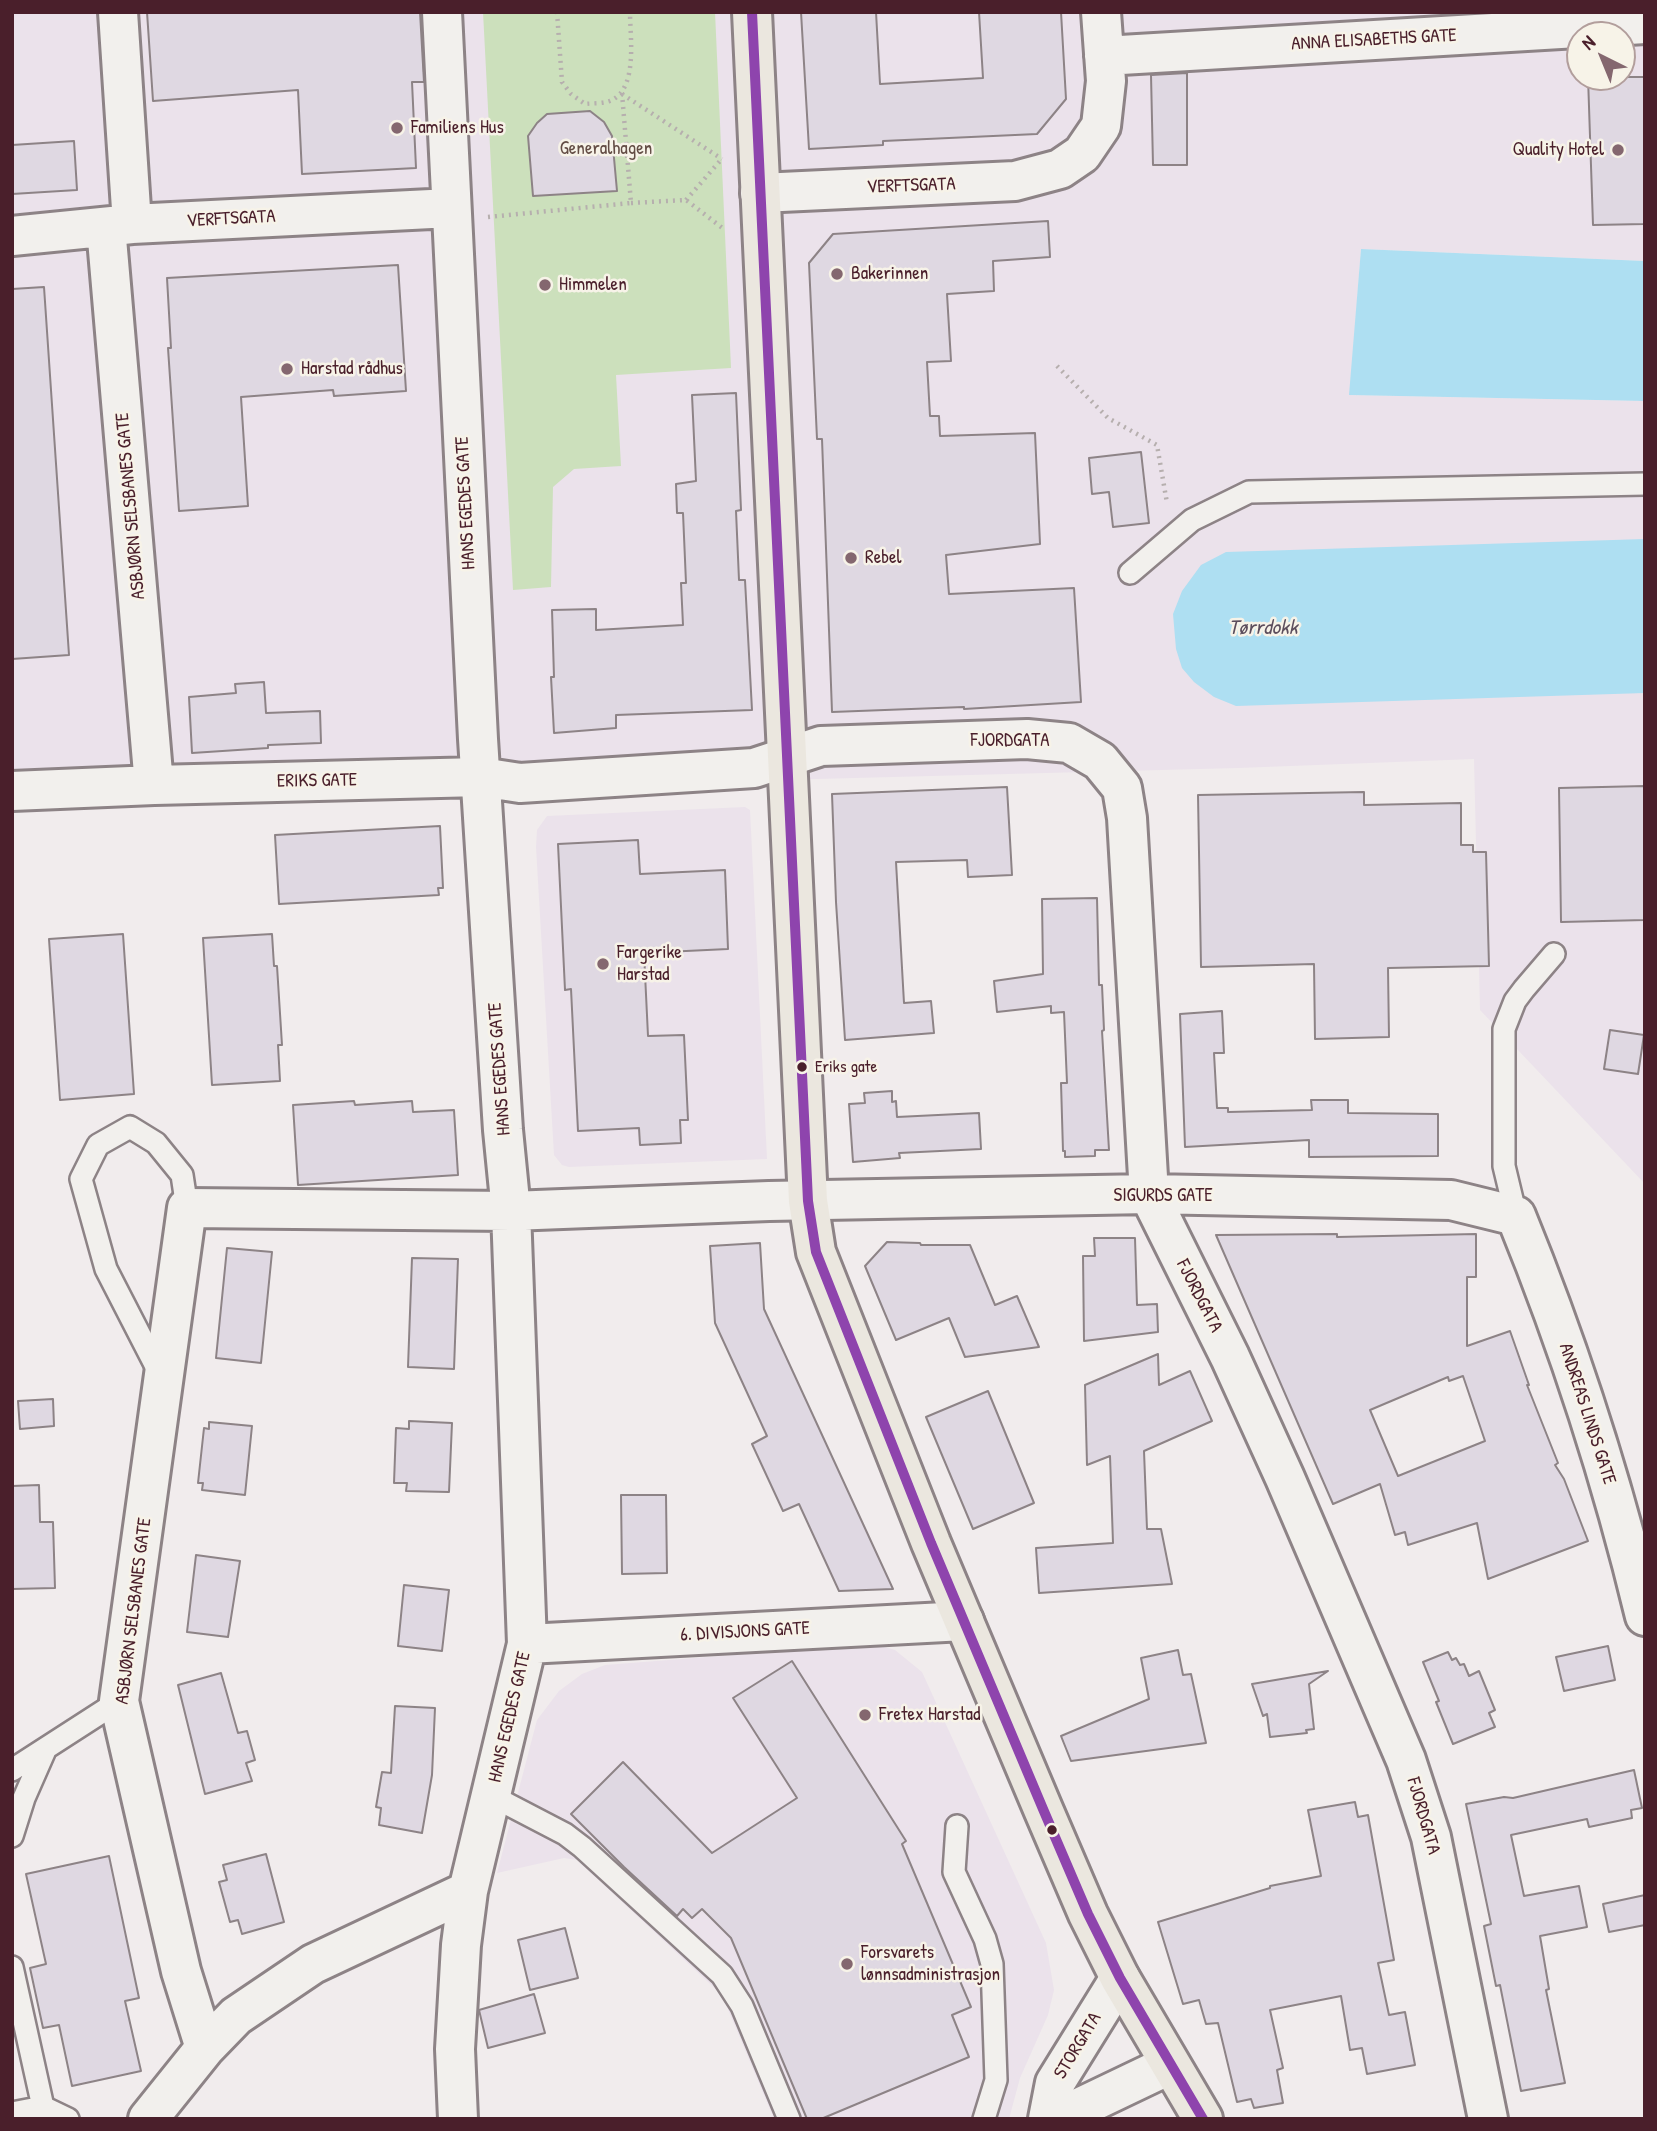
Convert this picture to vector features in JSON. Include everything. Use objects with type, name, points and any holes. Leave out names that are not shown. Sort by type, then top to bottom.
[{"type":"highway","points":[[752,12],[807,1200],[816,1252],[964,1621],[1088,1914],[1120,1978],[1203,2119]]},
{"type":"street","name":"ASBJØRN SELSBANES GATE","points":[[118,12],[119,226],[154,785]]},
{"type":"street","name":"HANS EGEDES GATE","points":[[442,12],[466,213],[481,777],[503,1130],[511,1210],[527,1644],[468,1891],[461,1945],[455,2049],[458,2119]]},
{"type":"street","points":[[1101,12],[1104,56]]},
{"type":"street","name":"ANNA ELISABETHS GATE","points":[[1104,56],[1645,24]]},
{"type":"street","name":"VERFTSGATA","points":[[760,193],[1015,181],[1060,169],[1082,154],[1101,126],[1106,81],[1104,56]]},
{"type":"street","name":"VERFTSGATA","points":[[12,236],[119,226],[466,213]]},
{"type":"street","name":"FJORDGATA","points":[[787,759],[821,746],[1027,738],[1069,743],[1101,761],[1122,788],[1127,818],[1149,1194],[1230,1357],[1285,1478],[1406,1760],[1431,1837],[1488,2119]]},
{"type":"street","name":"ERIKS GATE","points":[[12,791],[481,777],[520,783],[754,768],[787,759]]},
{"type":"street","name":"SIGURDS GATE","points":[[187,1208],[511,1210],[807,1200],[1149,1194],[1451,1200],[1516,1216]]},
{"type":"street","name":"ASBJØRN SELSBANES GATE","points":[[187,1208],[119,1701],[181,1971],[205,2048]]},
{"type":"street","name":"ANDREAS LINDS GATE","points":[[1516,1216],[1582,1389],[1626,1536],[1645,1616]]},
{"type":"street","name":"6. DIVISJONS GATE","points":[[527,1644],[964,1621]]},
{"type":"street","points":[[148,2119],[205,2048],[236,2016],[313,1964],[468,1891]]},
{"type":"street","name":"STORGATA","points":[[1048,2119],[1055,2083],[1120,1978]]},
{"type":"street","name":"STORGATA","points":[[1063,2119],[1077,2109],[1169,2064]]},
{"type":"lane","points":[[1130,573],[1192,520],[1249,492],[1645,484]]},
{"type":"lane","points":[[1516,1216],[1504,1166],[1504,1029],[1519,995],[1554,954]]},
{"type":"lane","points":[[165,1382],[106,1269],[81,1179],[98,1145],[130,1127],[156,1143],[182,1175],[187,1208]]},
{"type":"lane","points":[[12,1770],[119,1701]]},
{"type":"lane","points":[[12,1836],[24,1798],[46,1748]]},
{"type":"lane","points":[[492,1796],[565,1834],[582,1847],[722,1975],[742,2006],[789,2119]]},
{"type":"lane","points":[[957,1826],[954,1872],[985,1939],[992,1964],[996,2080],[984,2119]]},
{"type":"lane","points":[[12,1967],[43,2108]]},
{"type":"lane","points":[[12,2113],[43,2108],[68,2119]]},
{"type":"path","points":[[557,12],[562,82],[571,94],[585,104],[611,100],[622,93],[628,83],[630,12]]},
{"type":"path","points":[[622,93],[631,203]]},
{"type":"path","points":[[622,93],[722,160]]},
{"type":"path","points":[[686,200],[730,150]]},
{"type":"path","points":[[466,213],[686,200],[735,237]]},
{"type":"path","points":[[1057,366],[1108,418],[1157,445],[1172,537]]},
{"type":"shaded area","points":[[12,12],[1645,12],[1645,261],[1361,249],[1350,395],[1645,401],[1645,1184],[1480,1010],[1474,759],[1238,768],[12,800]]},
{"type":"shaded area","points":[[745,807],[750,810],[767,1159],[569,1167],[562,1165],[554,1155],[537,830],[547,816]]},
{"type":"shaded area","points":[[874,1644],[895,1650],[922,1672],[1046,1943],[1054,1990],[1048,2015],[1020,2078],[1009,2119],[774,2119],[722,1995],[577,1860],[564,1858],[497,1873],[537,1720],[559,1691],[582,1674],[605,1665]]},
{"type":"green space","name":"Generalhagen","points":[[483,12],[715,12],[731,368],[616,375],[621,466],[574,469],[553,487],[551,587],[513,590]]},
{"type":"water","points":[[1361,249],[1645,261],[1645,401],[1349,395]]},
{"type":"water","name":"Tørrdokk","points":[[1645,539],[1645,693],[1236,706],[1214,697],[1194,682],[1182,668],[1176,649],[1173,614],[1182,591],[1201,565],[1226,552]]},
{"type":"building","points":[[147,12],[420,12],[424,82],[412,82],[416,168],[302,174],[298,90],[153,101]]},
{"type":"building","points":[[801,12],[876,12],[880,84],[983,78],[979,12],[1061,12],[1066,99],[1037,134],[883,141],[883,145],[809,149]]},
{"type":"building","points":[[1187,73],[1187,165],[1153,165],[1151,75]]},
{"type":"building","name":"Quality Hotel","points":[[1636,77],[1645,77],[1645,224],[1593,225],[1588,91],[1636,91]]},
{"type":"building","points":[[590,111],[604,122],[612,136],[617,191],[533,196],[528,136],[547,114]]},
{"type":"building","points":[[74,141],[77,190],[12,194],[12,145]]},
{"type":"building","points":[[1048,221],[1050,257],[993,261],[994,291],[947,294],[951,361],[927,362],[930,416],[939,416],[940,436],[1035,433],[1040,544],[946,555],[949,594],[1074,588],[1081,702],[964,709],[832,712],[822,439],[817,439],[809,263],[833,234]]},
{"type":"building","name":"Harstad rådhus","points":[[398,265],[406,391],[334,396],[333,390],[241,397],[248,506],[179,511],[168,348],[171,348],[167,278]]},
{"type":"building","points":[[44,287],[69,655],[12,659],[12,289]]},
{"type":"building","points":[[736,393],[741,510],[736,511],[739,580],[745,580],[752,710],[616,715],[616,728],[554,733],[552,610],[596,609],[596,630],[683,625],[681,583],[686,583],[683,513],[677,513],[676,484],[696,481],[692,395]]},
{"type":"building","points":[[1141,452],[1149,523],[1113,527],[1109,492],[1092,494],[1089,458]]},
{"type":"building","points":[[264,682],[266,713],[320,711],[321,743],[268,745],[268,748],[192,753],[189,697],[236,693],[235,684]]},
{"type":"building","points":[[1645,786],[1645,920],[1561,922],[1559,788]]},
{"type":"building","points":[[1007,787],[1012,875],[968,877],[967,860],[896,862],[904,1003],[931,1001],[934,1033],[845,1040],[832,794]]},
{"type":"building","points":[[1364,792],[1364,805],[1461,803],[1461,845],[1473,845],[1473,852],[1486,852],[1489,966],[1388,968],[1389,1037],[1315,1039],[1314,964],[1201,967],[1198,795]]},
{"type":"building","points":[[440,826],[443,888],[438,888],[439,895],[279,904],[275,835]]},
{"type":"building","points":[[638,840],[640,874],[725,870],[728,949],[644,953],[648,1036],[684,1035],[688,1120],[680,1120],[681,1143],[640,1145],[639,1128],[578,1131],[571,989],[565,990],[558,844]]},
{"type":"building","points":[[1097,898],[1099,985],[1102,985],[1109,1150],[1095,1150],[1095,1156],[1065,1157],[1061,1083],[1067,1083],[1064,1012],[1051,1013],[1051,1006],[997,1012],[994,981],[1043,974],[1042,899]]},
{"type":"building","points":[[123,934],[134,1094],[60,1100],[49,939]]},
{"type":"building","points":[[272,934],[274,966],[277,966],[282,1045],[278,1045],[280,1081],[212,1085],[203,938]]},
{"type":"building","points":[[1222,1011],[1224,1053],[1214,1053],[1217,1108],[1228,1108],[1228,1112],[1312,1110],[1311,1100],[1348,1100],[1348,1113],[1438,1114],[1438,1156],[1309,1157],[1309,1140],[1185,1147],[1180,1014]]},
{"type":"building","points":[[1610,1030],[1644,1035],[1638,1074],[1604,1069]]},
{"type":"building","points":[[892,1091],[897,1117],[979,1113],[981,1149],[899,1153],[900,1158],[853,1162],[849,1104],[865,1103],[864,1093]]},
{"type":"building","points":[[354,1101],[355,1105],[412,1101],[413,1112],[454,1110],[458,1175],[298,1185],[293,1105]]},
{"type":"building","points":[[1337,1234],[1337,1237],[1476,1234],[1476,1277],[1467,1277],[1467,1346],[1510,1331],[1527,1385],[1558,1463],[1555,1465],[1564,1479],[1588,1541],[1488,1579],[1477,1523],[1408,1545],[1405,1532],[1395,1535],[1380,1484],[1333,1504],[1216,1235]],"holes":[[[1463,1376],[1485,1441],[1398,1476],[1370,1410],[1448,1377],[1449,1381]]]},
{"type":"building","points":[[1094,1238],[1135,1238],[1137,1305],[1157,1304],[1158,1332],[1084,1341],[1083,1256],[1095,1256]]},
{"type":"building","points":[[887,1242],[970,1245],[995,1305],[1017,1296],[1039,1347],[965,1357],[949,1318],[896,1340],[865,1266]]},
{"type":"building","points":[[760,1243],[764,1309],[893,1589],[839,1591],[799,1504],[783,1511],[752,1444],[767,1436],[715,1323],[710,1246]]},
{"type":"building","points":[[227,1248],[272,1252],[261,1363],[216,1358]]},
{"type":"building","points":[[412,1258],[458,1259],[454,1369],[408,1367]]},
{"type":"building","points":[[1158,1354],[1159,1385],[1190,1371],[1212,1421],[1144,1451],[1147,1529],[1161,1529],[1172,1584],[1039,1593],[1036,1548],[1113,1543],[1110,1456],[1087,1465],[1085,1385]]},
{"type":"building","points":[[988,1391],[1034,1503],[973,1529],[926,1417]]},
{"type":"building","points":[[53,1399],[54,1426],[20,1429],[18,1401]]},
{"type":"building","points":[[409,1421],[452,1423],[449,1492],[406,1491],[407,1483],[394,1483],[396,1428],[409,1429]]},
{"type":"building","points":[[209,1422],[252,1426],[245,1495],[202,1490],[203,1483],[198,1483],[204,1428],[209,1429]]},
{"type":"building","points":[[39,1485],[40,1522],[53,1522],[55,1588],[12,1589],[12,1486]]},
{"type":"building","points":[[621,1495],[666,1495],[667,1573],[622,1574]]},
{"type":"building","points":[[196,1555],[240,1561],[228,1637],[187,1632]]},
{"type":"building","points":[[404,1585],[449,1590],[442,1651],[398,1646]]},
{"type":"building","points":[[1608,1646],[1615,1680],[1564,1691],[1556,1657]]},
{"type":"building","points":[[1178,1650],[1183,1675],[1191,1674],[1206,1743],[1071,1761],[1061,1736],[1149,1699],[1141,1658]]},
{"type":"building","points":[[1448,1652],[1452,1660],[1456,1658],[1460,1665],[1464,1664],[1469,1676],[1479,1671],[1495,1710],[1489,1713],[1495,1727],[1453,1744],[1423,1662]]},
{"type":"building","name":"Forsvarets lønnsadministrasjon","points":[[792,1661],[906,1841],[902,1844],[971,2007],[952,2015],[969,2057],[821,2119],[807,2119],[731,1938],[702,1909],[692,1918],[683,1909],[677,1916],[571,1814],[623,1762],[712,1853],[797,1798],[733,1698]]},
{"type":"building","points":[[1328,1671],[1309,1684],[1314,1729],[1306,1730],[1307,1733],[1270,1737],[1267,1714],[1263,1716],[1252,1684]]},
{"type":"building","points":[[221,1673],[238,1733],[247,1731],[255,1760],[246,1763],[252,1781],[205,1794],[178,1685]]},
{"type":"building","points":[[395,1706],[435,1708],[432,1775],[422,1833],[379,1825],[381,1808],[376,1807],[382,1772],[391,1773]]},
{"type":"building","points":[[1634,1770],[1642,1808],[1631,1810],[1632,1818],[1589,1827],[1587,1819],[1511,1835],[1524,1896],[1579,1886],[1587,1927],[1540,1936],[1549,1989],[1546,1990],[1565,2083],[1521,2091],[1500,1985],[1496,1986],[1484,1926],[1491,1924],[1466,1804],[1504,1797],[1513,1798]]},
{"type":"building","points":[[1355,1802],[1358,1817],[1368,1815],[1394,1960],[1378,1963],[1389,2015],[1405,2012],[1415,2065],[1367,2074],[1362,2048],[1350,2050],[1341,1996],[1270,2010],[1283,2068],[1277,2070],[1283,2103],[1254,2108],[1251,2099],[1237,2102],[1218,2023],[1206,2024],[1199,2000],[1183,2004],[1158,1922],[1270,1886],[1321,1876],[1308,1810]]},
{"type":"building","points":[[266,1854],[284,1922],[242,1934],[238,1920],[230,1922],[219,1882],[227,1880],[223,1865]]},
{"type":"building","points":[[109,1856],[139,1998],[125,2001],[141,2071],[72,2086],[59,2025],[43,2028],[30,1968],[46,1964],[26,1874]]},
{"type":"building","points":[[1645,1895],[1645,1925],[1609,1932],[1603,1904]]},
{"type":"building","points":[[565,1928],[578,1978],[530,1990],[518,1940]]},
{"type":"building","points":[[534,1994],[545,2033],[488,2048],[479,2010]]},
{"type":"transit line","points":[[752,12],[808,1201],[816,1252],[931,1543],[1088,1914],[1120,1978],[1203,2119]]},
{"type":"place","name":"Familiens Hus","points":[[397,128]]},
{"type":"place","name":"Quality Hotel","points":[[1618,150]]},
{"type":"place","name":"Bakerinnen","points":[[837,274]]},
{"type":"place","name":"Himmelen","points":[[545,285]]},
{"type":"place","name":"Harstad rådhus","points":[[287,369]]},
{"type":"place","name":"Rebel","points":[[851,558]]},
{"type":"place","name":"Fargerike Harstad","points":[[603,964]]},
{"type":"place","name":"Eriks gate","points":[[802,1067]]},
{"type":"place","name":"Fretex Harstad","points":[[865,1715]]},
{"type":"place","name":"Forsvarets lønnsadministrasjon","points":[[847,1964]]}]
